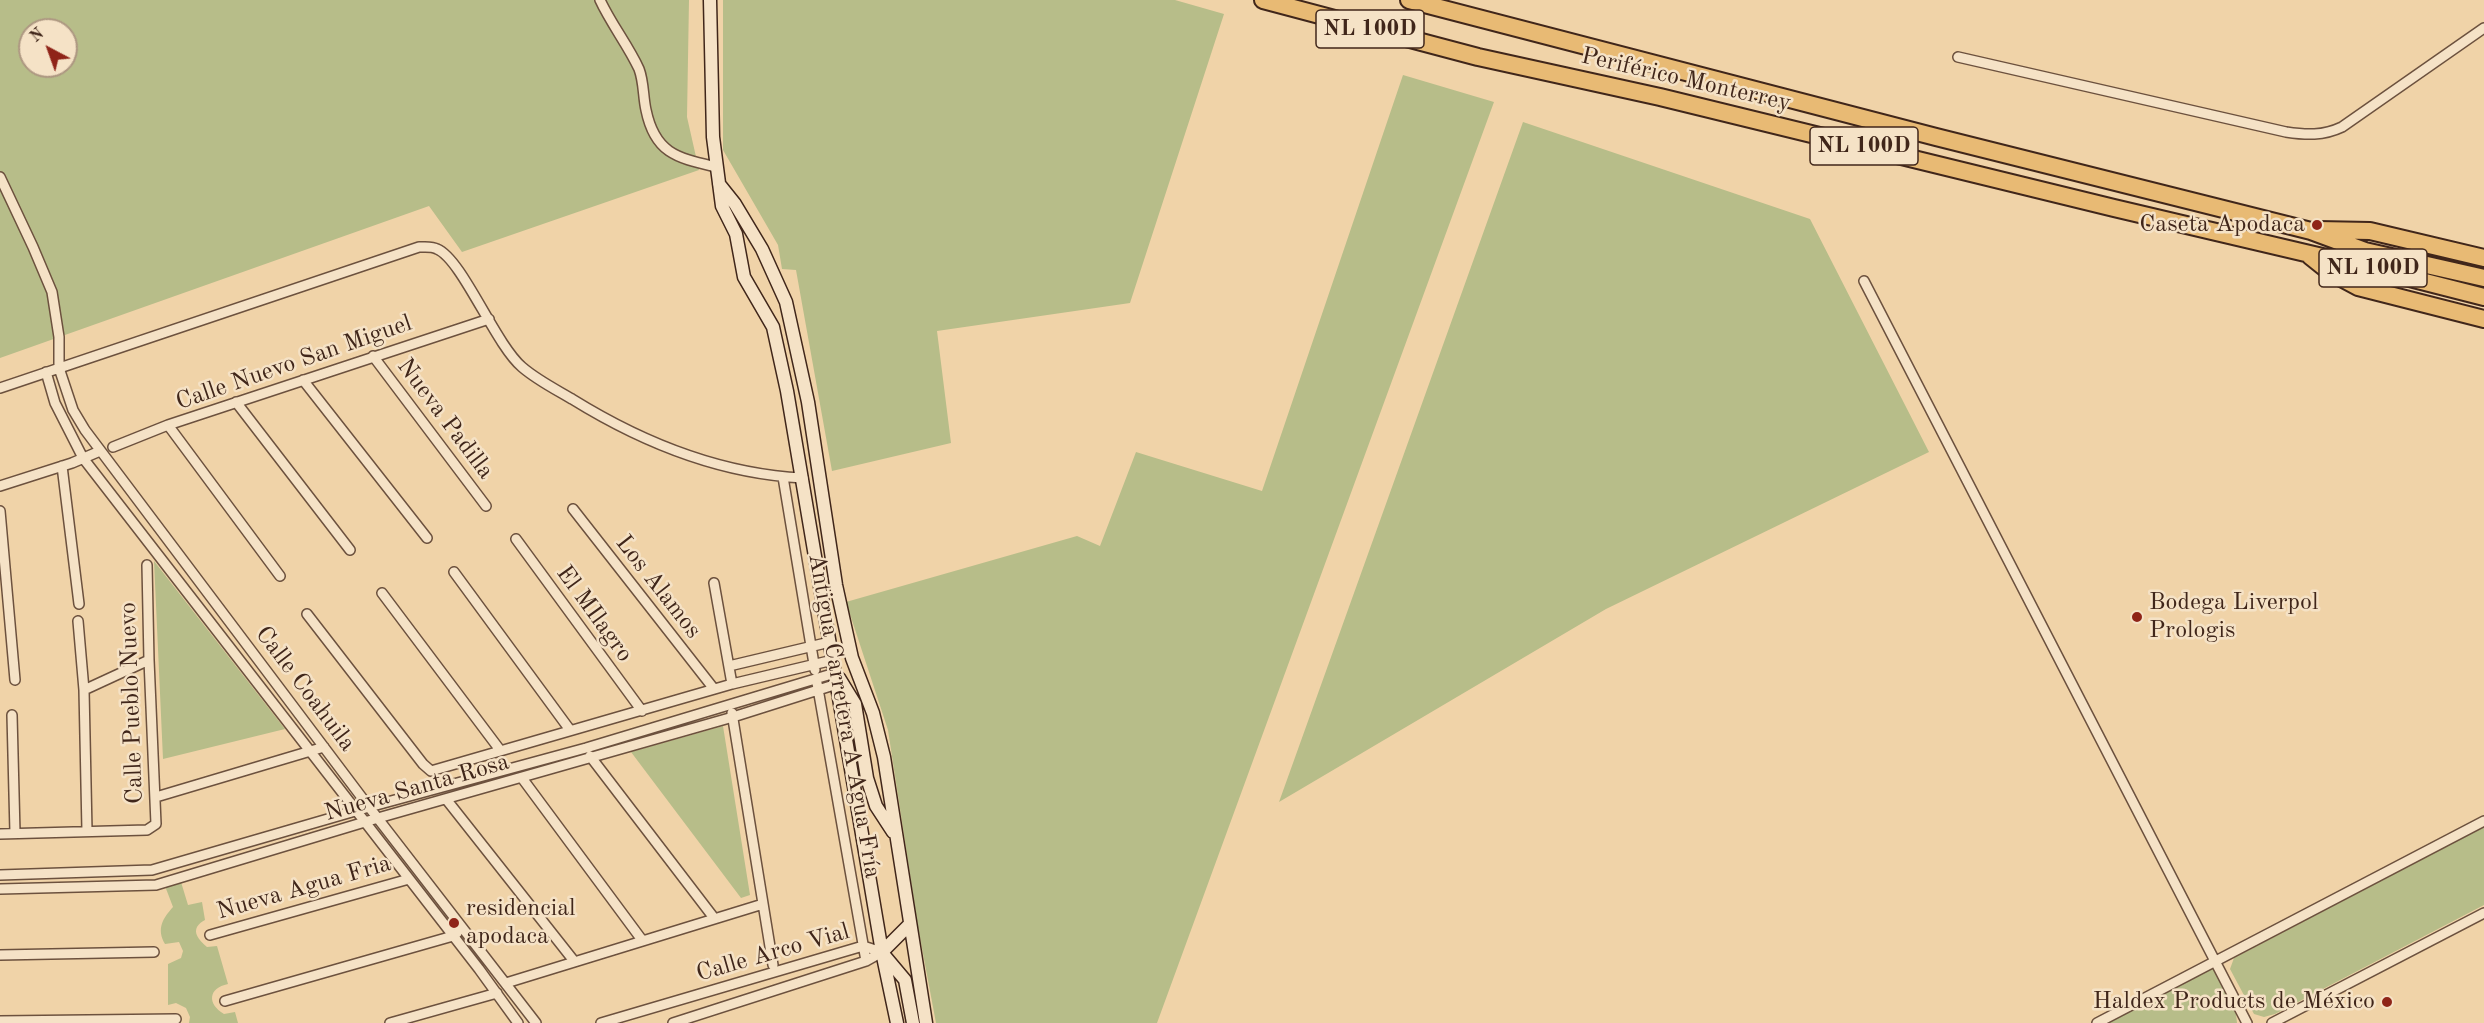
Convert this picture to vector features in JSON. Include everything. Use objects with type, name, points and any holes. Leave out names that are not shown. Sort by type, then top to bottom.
[{"type":"highway","name":"Periférico Monterrey","points":[[1263,0],[1478,57],[1660,97],[2484,297]]},
{"type":"highway","name":"Periférico Monterrey","points":[[1409,0],[1936,137],[2311,231],[2365,251],[2484,278]]},
{"type":"highway","points":[[2311,231],[2341,229],[2370,231],[2484,258]]},
{"type":"highway","points":[[2450,250],[2484,248]]},
{"type":"highway","points":[[2308,253],[2330,272],[2358,287],[2484,319]]},
{"type":"street","points":[[600,0],[633,55],[641,75],[646,112],[659,142],[667,151],[680,158],[716,167]]},
{"type":"street","points":[[710,0],[711,101],[716,167],[722,206],[736,234],[744,277],[773,327],[803,478],[882,952],[897,1023]]},
{"type":"street","points":[[1958,57],[2286,132],[2315,135],[2342,127],[2484,28]]},
{"type":"street","name":"Calle Coahuila","points":[[0,177],[52,292],[59,337],[59,368],[73,410],[100,451],[369,807],[536,1023]]},
{"type":"street","points":[[718,184],[751,229],[786,302],[808,402],[836,585],[852,658],[873,713],[884,757],[926,1023]]},
{"type":"street","points":[[0,388],[419,247],[439,249],[446,255],[511,357],[522,367],[601,417],[640,437],[708,463],[735,470],[803,478]]},
{"type":"street","points":[[1864,281],[2247,1023]]},
{"type":"street","name":"Calle Nuevo San Miguel","points":[[113,447],[236,402],[489,320]]},
{"type":"street","name":"Nueva Padilla","points":[[373,356],[486,506]]},
{"type":"street","name":"Calle Coahuila","points":[[46,372],[55,403],[83,458],[518,1023]]},
{"type":"street","points":[[303,380],[427,538]]},
{"type":"street","points":[[236,402],[350,550]]},
{"type":"street","points":[[168,425],[280,576]]},
{"type":"street","points":[[0,486],[100,451]]},
{"type":"street","points":[[62,466],[79,604]]},
{"type":"street","name":"Antigua Carretera A Agua Fría","points":[[783,477],[813,664],[866,961]]},
{"type":"street","name":"Los Alamos","points":[[573,509],[714,689]]},
{"type":"street","points":[[0,511],[15,680]]},
{"type":"street","name":"El MIlagro","points":[[516,540],[642,711]]},
{"type":"street","name":"Calle Pueblo Nuevo","points":[[0,834],[152,829],[156,824],[147,565]]},
{"type":"street","points":[[454,572],[570,730]]},
{"type":"street","points":[[714,583],[732,684]]},
{"type":"street","points":[[382,593],[500,750]]},
{"type":"street","points":[[307,614],[423,764],[431,771],[732,684],[833,660]]},
{"type":"street","points":[[78,621],[84,690],[87,831]]},
{"type":"street","points":[[218,634],[232,625]]},
{"type":"street","points":[[729,666],[830,642]]},
{"type":"street","points":[[84,690],[149,660]]},
{"type":"street","name":"Nueva Santa Rosa","points":[[0,876],[152,870],[369,807],[586,748],[816,678],[836,678]]},
{"type":"street","points":[[836,678],[855,704],[867,778],[876,806],[896,835]]},
{"type":"street","name":"Nueva Santa Rosa","points":[[0,889],[156,885],[364,822],[733,717],[818,689],[836,678]]},
{"type":"street","points":[[730,705],[778,989]]},
{"type":"street","points":[[12,715],[15,833]]},
{"type":"street","points":[[156,797],[324,747]]},
{"type":"street","points":[[586,748],[714,918]]},
{"type":"street","points":[[522,778],[642,940]]},
{"type":"street","points":[[446,799],[574,961]]},
{"type":"street","points":[[2097,1023],[2216,963],[2484,821]]},
{"type":"street","points":[[152,870],[156,885]]},
{"type":"street","name":"Nueva Agua Fria","points":[[210,935],[409,879]]},
{"type":"street","points":[[506,983],[763,904]]},
{"type":"street","points":[[2271,1023],[2484,913]]},
{"type":"street","points":[[882,952],[910,924]]},
{"type":"street","points":[[225,1001],[453,936],[463,927]]},
{"type":"street","name":"Calle Arco Vial","points":[[601,1023],[773,968],[863,946],[882,952]]},
{"type":"street","points":[[0,955],[154,952]]},
{"type":"street","points":[[882,952],[905,980],[913,1023]]},
{"type":"street","name":"Calle Arco Vial","points":[[673,1023],[866,961],[882,952]]},
{"type":"street","points":[[390,1023],[497,993]]},
{"type":"street","points":[[0,1021],[176,1019]]},
{"type":"green space","points":[[0,0],[689,0],[687,117],[699,170],[462,252],[429,206],[0,358]]},
{"type":"green space","points":[[723,0],[1175,0],[1224,14],[1130,303],[937,331],[951,443],[832,471],[796,270],[782,269],[778,245],[723,150]]},
{"type":"green space","points":[[1403,75],[1494,102],[1157,1023],[936,1023],[918,927],[888,730],[846,602],[1077,536],[1100,546],[1136,452],[1262,491]]},
{"type":"green space","points":[[1523,122],[1810,219],[1929,452],[1606,609],[1279,802]]},
{"type":"green space","points":[[154,561],[285,729],[163,759]]},
{"type":"green space","points":[[723,726],[750,895],[741,898],[631,752]]},
{"type":"green space","points":[[2484,827],[2484,905],[2275,1014],[2264,1017],[2254,1014],[2230,969],[2234,958]]},
{"type":"green space","points":[[181,882],[188,905],[202,902],[205,920],[197,926],[196,933],[207,947],[217,946],[228,984],[221,986],[213,993],[215,1006],[224,1014],[235,1012],[238,1023],[189,1023],[190,1017],[186,1008],[176,1003],[168,1005],[168,964],[181,958],[183,951],[179,942],[165,944],[162,939],[162,924],[173,907],[165,886]]},
{"type":"green space","points":[[2213,968],[2236,1014],[2237,1023],[2106,1023]]},
{"type":"place","name":"Caseta Apodaca","points":[[2317,225]]},
{"type":"place","name":"Bodega Liverpol Prologis","points":[[2137,617]]},
{"type":"place","name":"residencial apodaca","points":[[454,923]]},
{"type":"place","name":"Haldex Products de México","points":[[2387,1002]]}]
